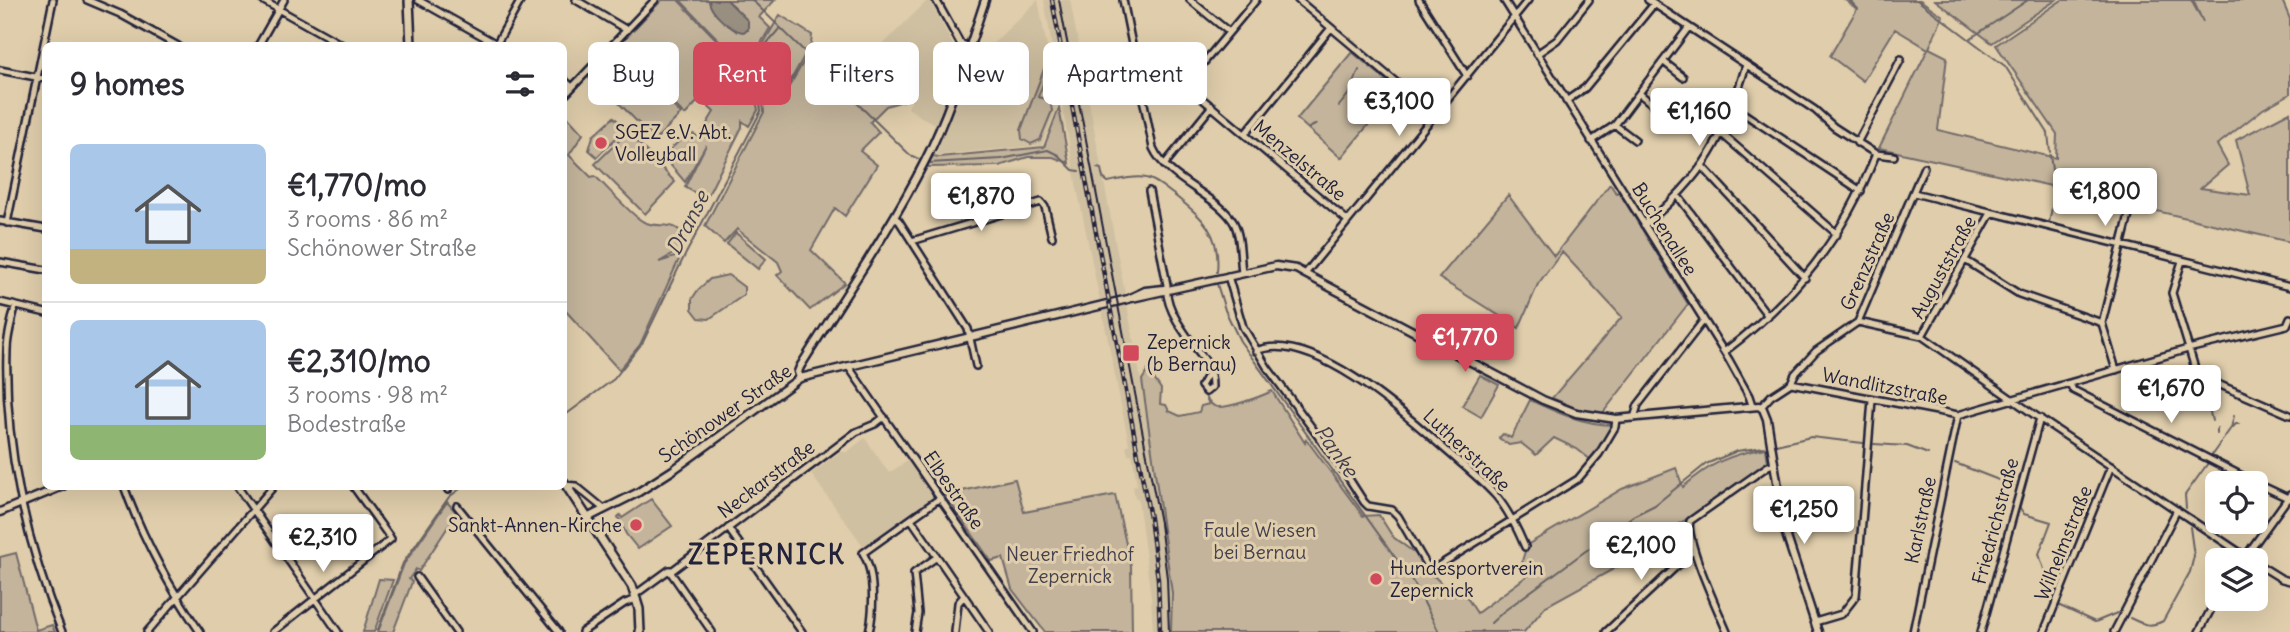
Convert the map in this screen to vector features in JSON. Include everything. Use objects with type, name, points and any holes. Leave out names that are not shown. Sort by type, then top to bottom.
[{"type":"main road","points":[[409,0],[411,42]]},
{"type":"main road","points":[[567,487],[589,517],[636,596],[640,632]]},
{"type":"street","points":[[44,42],[53,0]]},
{"type":"street","points":[[87,0],[120,14],[171,42]]},
{"type":"street","points":[[262,0],[337,42]]},
{"type":"street","points":[[260,42],[284,0]]},
{"type":"street","points":[[418,0],[494,42]]},
{"type":"street","points":[[499,42],[521,0]]},
{"type":"street","points":[[576,0],[627,30]]},
{"type":"street","points":[[567,93],[655,0]]},
{"type":"street","points":[[936,0],[959,42]]},
{"type":"street","points":[[971,42],[985,0]]},
{"type":"street","points":[[1123,0],[1132,42]]},
{"type":"street","points":[[1190,0],[1229,32]]},
{"type":"street","points":[[1207,59],[1256,0]]},
{"type":"street","points":[[1419,0],[1467,76]]},
{"type":"street","name":"Buchenallee","points":[[1504,0],[1749,396],[1768,419],[1774,464]]},
{"type":"street","points":[[1306,274],[1528,0]]},
{"type":"street","points":[[1537,54],[1557,40],[1589,0]]},
{"type":"street","points":[[1301,1],[1435,115]]},
{"type":"street","points":[[1566,101],[1585,88],[1651,2],[1815,110],[1857,143],[1876,154],[1894,156]]},
{"type":"street","points":[[1591,141],[1615,125],[1689,27]]},
{"type":"street","points":[[1245,134],[1331,28]]},
{"type":"street","points":[[42,50],[3,222],[42,228]]},
{"type":"street","points":[[1857,143],[1901,59]]},
{"type":"street","points":[[1664,62],[1683,77]]},
{"type":"street","points":[[1644,225],[1678,196],[1703,167],[1723,134],[1746,65]]},
{"type":"street","points":[[0,70],[42,78]]},
{"type":"street","points":[[567,83],[572,87]]},
{"type":"street","points":[[1640,94],[1658,109]]},
{"type":"street","name":"Menzelstraße","points":[[1207,102],[1348,221]]},
{"type":"street","points":[[800,378],[800,367],[894,218],[925,161],[948,105]]},
{"type":"street","points":[[1144,105],[1150,139],[1157,157],[1233,222],[1237,232],[1242,273]]},
{"type":"street","points":[[1164,165],[1212,106]]},
{"type":"street","points":[[1734,107],[1861,191]]},
{"type":"street","points":[[1615,125],[1635,140]]},
{"type":"street","points":[[1723,134],[1837,234]]},
{"type":"street","points":[[1724,352],[1768,316],[1805,278],[1837,234],[1861,191],[1876,154]]},
{"type":"street","points":[[1703,167],[1805,278]]},
{"type":"street","name":"Grenzstraße","points":[[1791,383],[1795,374],[1816,351],[1858,323],[1924,167]]},
{"type":"street","points":[[1149,191],[1166,298],[1180,326],[1210,370]]},
{"type":"street","points":[[1914,193],[2290,288]]},
{"type":"street","points":[[1678,196],[1768,316]]},
{"type":"street","points":[[912,241],[1041,202],[1045,207],[1052,237]]},
{"type":"street","points":[[2116,370],[2102,323],[2131,207]]},
{"type":"street","name":"Auguststraße","points":[[1923,336],[1991,213]]},
{"type":"street","points":[[894,218],[899,221],[968,329],[976,366]]},
{"type":"street","points":[[1965,260],[2019,294],[2102,323]]},
{"type":"street","points":[[2182,261],[2172,293],[2197,375],[2290,415]]},
{"type":"street","points":[[0,262],[42,269]]},
{"type":"street","name":"Schönower Straße","points":[[589,517],[640,491],[679,466],[800,378],[1276,266],[1296,269],[1543,400],[1576,413],[1616,419],[1756,405]]},
{"type":"street","points":[[1228,276],[1242,327],[1256,351],[1364,502],[1368,506],[1392,510],[1398,516],[1430,571],[1578,479],[1599,454],[1615,427],[1616,419]]},
{"type":"street","points":[[0,302],[42,312]]},
{"type":"street","points":[[15,307],[7,347],[9,407],[22,503],[40,572],[62,632]]},
{"type":"street","name":"Wandlitzstraße","points":[[1791,383],[1958,415],[2188,349],[2287,325],[2290,318]]},
{"type":"street","points":[[1634,418],[1638,405],[1704,320]]},
{"type":"street","points":[[1858,323],[1923,336],[2232,548]]},
{"type":"street","name":"Lutherstraße","points":[[1256,351],[1271,348],[1300,352],[1343,369],[1413,420],[1495,495],[1514,520],[1525,547]]},
{"type":"street","name":"Elbestraße","points":[[848,366],[1033,632]]},
{"type":"street","points":[[1756,405],[1791,383]]},
{"type":"street","points":[[2070,384],[2073,390],[2232,471]]},
{"type":"street","points":[[1815,622],[1842,614],[1856,596],[1872,400]]},
{"type":"street","name":"Karlstraße","points":[[1913,632],[1958,415]]},
{"type":"street","name":"Neckarstraße","points":[[582,632],[669,570],[673,570],[856,432],[884,417]]},
{"type":"street","name":"Friedrichstraße","points":[[1981,632],[2040,418]]},
{"type":"street","points":[[1727,632],[1694,550],[1688,526],[1693,517],[1774,464],[1785,531],[1818,632]]},
{"type":"street","name":"Wilhelmstraße","points":[[2044,632],[2110,466]]},
{"type":"street","points":[[567,484],[576,486],[604,509]]},
{"type":"street","points":[[2257,548],[2289,498],[2268,488]]},
{"type":"street","points":[[0,512],[53,490]]},
{"type":"street","points":[[125,490],[139,529],[177,598],[200,632]]},
{"type":"street","points":[[240,490],[338,632]]},
{"type":"street","points":[[147,632],[271,490]]},
{"type":"street","points":[[273,632],[391,539],[356,490]]},
{"type":"street","points":[[869,632],[873,598],[869,566],[863,553],[940,498]]},
{"type":"street","points":[[457,506],[559,632]]},
{"type":"street","points":[[2114,632],[2177,510]]},
{"type":"street","points":[[911,519],[989,632]]},
{"type":"street","points":[[728,528],[802,632]]},
{"type":"street","points":[[1606,632],[1694,550]]},
{"type":"street","points":[[915,632],[918,613],[914,573],[937,557]]},
{"type":"street","points":[[669,570],[712,632]]},
{"type":"street","points":[[2268,571],[2290,581]]},
{"type":"street","points":[[417,578],[456,632]]},
{"type":"street","points":[[955,632],[958,603],[964,596]]},
{"type":"street","points":[[2199,632],[2210,611]]},
{"type":"shaded area","points":[[709,0],[727,0],[748,21],[748,30],[738,31],[727,24],[713,10]]},
{"type":"shaded area","points":[[930,0],[951,42],[933,42],[933,105],[943,105],[936,124],[908,108],[909,105],[919,105],[919,42],[885,42]]},
{"type":"shaded area","points":[[1038,0],[1046,42],[1043,42],[1043,105],[1058,105],[1042,145],[936,155],[954,105],[1029,105],[1029,42],[995,42]]},
{"type":"shaded area","points":[[1044,0],[1070,0],[1078,42],[1051,42]]},
{"type":"shaded area","points":[[1062,105],[1090,105],[1150,428],[1172,593],[1172,632],[1153,632],[1138,499],[1133,486],[1137,485],[1132,454],[1128,455],[1126,446],[1129,444]]},
{"type":"shaded area","points":[[865,438],[889,473],[910,459],[934,495],[931,501],[864,547],[811,474],[840,452],[847,452]]},
{"type":"green space","points":[[662,0],[678,0],[719,42],[693,42],[694,105],[685,115],[675,105],[679,105],[679,42],[622,42]]},
{"type":"green space","points":[[680,0],[709,0],[715,13],[736,31],[735,7],[727,0],[775,0],[759,17],[770,28],[762,42],[721,42]]},
{"type":"green space","points":[[1845,0],[1920,0],[1943,16],[1929,48],[1947,57],[1938,130],[2056,158],[2057,134],[1996,45],[2062,0],[2191,0],[2203,22],[2193,0],[2282,0],[2290,19],[2290,94],[2263,109],[2217,145],[2228,165],[2201,188],[2250,195],[2236,140],[2290,112],[2290,242],[2135,206],[2132,178],[2097,178],[2096,196],[1879,148],[1928,49],[1895,29],[1863,81],[1830,56],[1857,9]]},
{"type":"green space","points":[[1935,0],[2056,0],[1992,43]]},
{"type":"green space","points":[[780,15],[812,35],[811,42],[805,42],[805,55],[791,80],[791,42],[764,42]]},
{"type":"green space","points":[[1352,52],[1386,80],[1368,103],[1379,112],[1341,158],[1297,119]]},
{"type":"green space","points":[[805,60],[805,105],[889,105],[870,122],[879,132],[860,151],[877,165],[845,216],[835,208],[811,250],[845,283],[810,310],[777,275],[782,271],[778,262],[737,229],[724,243],[705,226],[764,112],[763,105],[791,105],[791,83]]},
{"type":"green space","points":[[1043,72],[1043,84],[1038,97],[1043,98],[1043,105],[1051,105],[1052,111],[1040,140],[1031,144],[1022,139],[1021,130]]},
{"type":"green space","points":[[621,105],[672,105],[681,114],[655,140]]},
{"type":"green space","points":[[706,105],[757,105],[758,110],[749,126],[742,121],[742,127],[706,199],[685,187],[706,145],[685,182],[663,156],[689,132],[699,137],[714,112]]},
{"type":"green space","points":[[1059,108],[1069,163],[1053,157],[1028,157],[999,166],[926,167],[933,156],[1044,147]]},
{"type":"green space","points":[[567,116],[583,134],[569,155],[639,219],[650,224],[678,229],[686,242],[680,250],[659,262],[681,255],[640,345],[619,370],[567,312]]},
{"type":"green space","name":"SGEZ e.V. Abt. Volleyball","points":[[614,117],[625,129],[597,157],[589,150],[593,136]]},
{"type":"green space","points":[[628,132],[675,182],[645,214],[595,164]]},
{"type":"green space","points":[[1610,184],[1616,193],[1619,192],[1688,304],[1602,414],[1578,409],[1552,398],[1622,317],[1562,252],[1538,284],[1519,328],[1439,278],[1508,195],[1554,256]]},
{"type":"green space","points":[[736,233],[766,259],[758,269],[727,244]]},
{"type":"green space","points":[[728,275],[744,287],[744,295],[709,319],[699,318],[692,309],[692,299],[698,290],[710,279]]},
{"type":"green space","name":"Faule Wiesen bei Bernau","points":[[1148,370],[1161,389],[1160,404],[1166,405],[1169,411],[1180,416],[1199,412],[1201,406],[1209,404],[1206,398],[1219,407],[1234,405],[1272,391],[1305,443],[1306,439],[1363,516],[1379,515],[1393,537],[1416,554],[1427,573],[1435,577],[1454,596],[1462,590],[1477,613],[1531,573],[1522,561],[1527,545],[1622,489],[1676,468],[1683,487],[1721,461],[1766,448],[1768,463],[1687,519],[1642,545],[1619,566],[1546,606],[1524,632],[1171,632],[1172,593],[1142,380]]},
{"type":"green space","points":[[1480,375],[1499,385],[1481,417],[1462,406]]},
{"type":"green space","points":[[1530,400],[1580,420],[1613,425],[1591,460],[1577,449],[1554,438],[1536,455],[1521,443],[1509,445],[1499,438],[1503,434],[1511,438]]},
{"type":"green space","name":"Neuer Friedhof Zepernick","points":[[1015,479],[1024,512],[1115,495],[1131,566],[1132,632],[1045,632],[1012,589],[1003,558],[991,561],[945,495]]},
{"type":"green space","points":[[651,499],[672,526],[638,549],[626,534],[618,517],[620,515],[622,518]]},
{"type":"green space","points":[[447,502],[457,513],[419,571],[416,569],[409,579],[412,582],[393,632],[378,632],[404,564]]},
{"type":"green space","points":[[16,553],[36,630],[52,625],[55,632],[0,632],[0,557]]},
{"type":"green space","points":[[379,579],[393,580],[374,632],[363,632]]},
{"type":"waterway","name":"Panke","points":[[752,0],[910,155],[923,161]]},
{"type":"waterway","points":[[1849,0],[1858,9]]},
{"type":"waterway","points":[[1917,0],[2005,66],[2048,133],[2050,152]]},
{"type":"waterway","points":[[1971,38],[2028,0]]},
{"type":"waterway","name":"Dranse","points":[[567,414],[614,379],[643,342],[682,261],[761,111],[758,89],[754,82],[760,82],[760,79],[754,73],[760,75],[758,69],[759,61],[763,58],[761,55],[765,52],[763,48],[779,29]]},
{"type":"waterway","points":[[1339,106],[1351,91],[1359,70]]},
{"type":"waterway","points":[[1309,128],[1317,124]]},
{"type":"waterway","name":"Panke","points":[[929,163],[1001,159],[1048,150],[1058,155],[1073,170],[1079,171]]},
{"type":"waterway","points":[[2049,223],[2055,192],[2050,155]]},
{"type":"waterway","name":"Panke","points":[[1097,168],[1101,169],[1103,178],[1108,182],[1137,177],[1154,181],[1194,211],[1213,237],[1217,272]]},
{"type":"waterway","name":"Panke","points":[[1217,284],[1225,310],[1240,341],[1415,585],[1439,632]]},
{"type":"waterway","points":[[2209,408],[2212,421]]},
{"type":"waterway","points":[[2211,456],[2231,428],[2234,416]]},
{"type":"waterway","points":[[2232,428],[2239,424]]},
{"type":"waterway","points":[[2217,428],[2217,434]]},
{"type":"waterway","points":[[1776,445],[1811,437],[1863,443]]},
{"type":"waterway","points":[[1874,444],[1907,446],[1928,454]]},
{"type":"waterway","points":[[1491,623],[1633,516],[1655,505],[1706,464],[1737,451],[1764,447]]},
{"type":"waterway","points":[[1955,463],[2014,486]]},
{"type":"waterway","points":[[2186,508],[2185,495],[2208,463]]},
{"type":"waterway","name":"Dranse","points":[[377,632],[403,563],[449,497],[459,490]]},
{"type":"waterway","points":[[2020,508],[2024,514],[2051,522],[2039,554],[2053,597]]},
{"type":"waterway","points":[[2130,618],[2146,624],[2163,621],[2190,572],[2194,556],[2190,527]]},
{"type":"waterway","points":[[2060,606],[2095,622],[2117,613]]},
{"type":"tram line","points":[[1059,0],[1162,533]]},
{"type":"tram line","points":[[1160,524],[1167,578],[1169,632]]},
{"type":"railway","points":[[1052,0],[1150,518],[1158,579],[1160,632]]},
{"type":"place","name":"SGEZ e.V. Abt. Volleyball","points":[[601,143]]},
{"type":"place","name":"Zepernick (b Bernau)","points":[[1131,353]]},
{"type":"place","name":"Sankt-Annen-Kirche","points":[[636,525]]},
{"type":"place","name":"Hundesportverein Zepernick","points":[[1376,579]]},
{"type":"district","name":"ZEPERNICK","points":[[767,555]]}]
